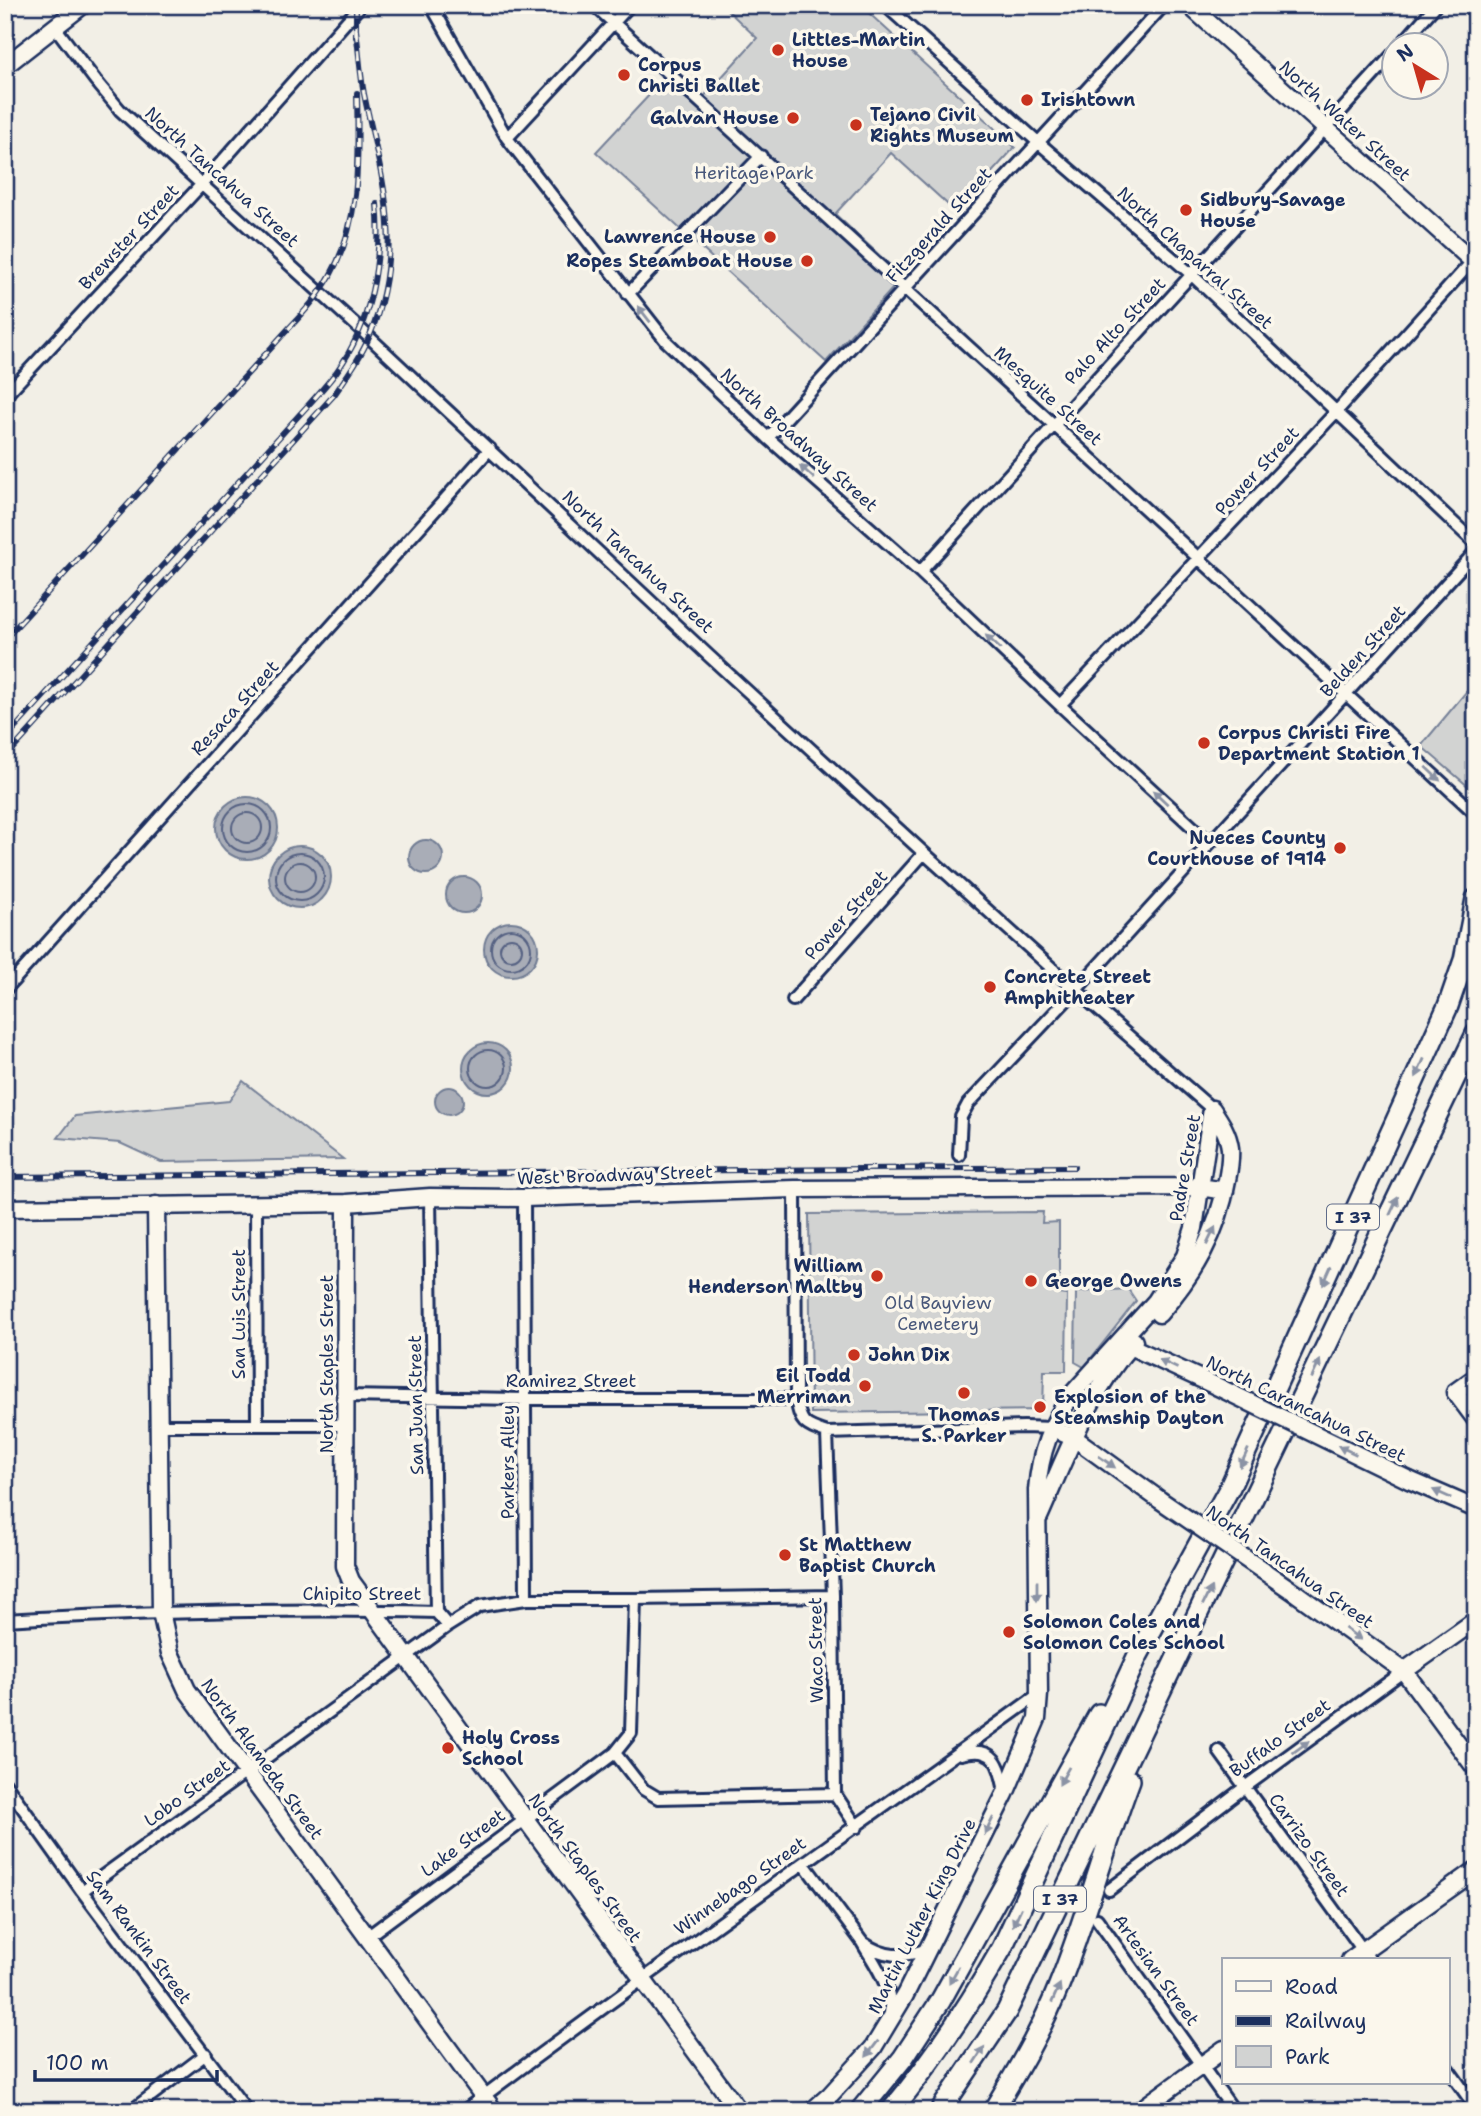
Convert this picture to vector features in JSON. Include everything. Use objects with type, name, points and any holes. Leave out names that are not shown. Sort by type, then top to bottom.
[{"type":"highway","name":"I 37","points":[[891,2111],[909,2090],[966,2007],[1002,1948],[1138,1655],[1230,1487],[1448,1006],[1464,960],[1476,899]]},
{"type":"highway","name":"I 37","points":[[940,2111],[1007,2011],[1476,1034]]},
{"type":"highway","points":[[993,2111],[1027,2054],[1057,1990],[1077,1939],[1121,1804],[1178,1654]]},
{"type":"highway","points":[[860,2111],[903,2058],[941,2000],[1102,1709],[1138,1655]]},
{"type":"street","points":[[5,66],[83,5]]},
{"type":"street","name":"Brewster Street","points":[[5,396],[202,184],[361,5]]},
{"type":"street","name":"North Broadway Street","points":[[431,5],[507,138],[666,341],[768,438],[920,572],[1210,843]]},
{"type":"street","name":"Mesquite Street","points":[[594,5],[1476,814]]},
{"type":"street","points":[[507,138],[630,5]]},
{"type":"street","name":"Fitzgerald Street","points":[[768,438],[1164,5]]},
{"type":"street","name":"North Water Street","points":[[1188,5],[1475,261]]},
{"type":"street","points":[[1412,32],[1436,5]]},
{"type":"street","name":"North Chaparral Street","points":[[891,7],[1039,143],[1191,274],[1476,544]]},
{"type":"street","name":"North Tancahua Street","points":[[55,27],[120,110],[490,449],[709,656],[1076,990],[1212,1109]]},
{"type":"street","name":"Palo Alto Street","points":[[920,572],[1380,67]]},
{"type":"street","points":[[628,294],[761,156]]},
{"type":"street","name":"Power Street","points":[[1060,705],[1475,261]]},
{"type":"street","name":"Resaca Street","points":[[5,990],[490,449]]},
{"type":"street","name":"Belden Street","points":[[959,1155],[961,1117],[968,1104],[1347,695],[1476,551]]},
{"type":"street","name":"Power Street","points":[[793,1000],[925,853]]},
{"type":"street","name":"Padre Street","points":[[1037,1522],[1073,1437],[1098,1388],[1125,1343],[1185,1256],[1194,1228],[1212,1109]]},
{"type":"street","name":"Padre Street","points":[[1037,1719],[1037,1522],[1039,1466],[1044,1444],[1073,1393],[1173,1297],[1211,1237],[1220,1216],[1230,1163],[1230,1147],[1221,1123],[1212,1109]]},
{"type":"street","name":"West Broadway Street","points":[[5,1208],[346,1203],[430,1197],[524,1198],[795,1189],[1200,1187],[1225,1191]]},
{"type":"street","points":[[795,1189],[796,1399],[799,1416],[808,1427],[827,1433],[1052,1428]]},
{"type":"street","name":"San Juan Street","points":[[430,1197],[436,1612]]},
{"type":"street","name":"Parkers Alley","points":[[524,1198],[526,1599]]},
{"type":"street","name":"San Luis Street","points":[[256,1203],[257,1425]]},
{"type":"street","name":"North Staples Street","points":[[346,1203],[345,1566],[351,1581],[739,2111]]},
{"type":"street","name":"North Alameda Street","points":[[156,1205],[161,1612],[170,1653],[187,1690],[494,2111]]},
{"type":"street","name":"North Carancahua Street","points":[[1125,1343],[1409,1480],[1476,1509]]},
{"type":"street","points":[[1476,1377],[1455,1392],[1476,1420]]},
{"type":"street","name":"Ramirez Street","points":[[346,1396],[796,1399]]},
{"type":"street","points":[[160,1425],[346,1425]]},
{"type":"street","name":"North Tancahua Street","points":[[1052,1428],[1073,1437],[1404,1671],[1476,1769]]},
{"type":"street","name":"Waco Street","points":[[827,1433],[835,1794]]},
{"type":"street","points":[[449,1626],[480,1606],[526,1599],[635,1600],[832,1595]]},
{"type":"street","name":"Lake Street","points":[[367,1937],[615,1753],[631,1733],[635,1600]]},
{"type":"street","name":"Chipito Street","points":[[5,1620],[161,1612],[373,1610],[436,1612],[449,1626]]},
{"type":"street","name":"Buffalo Street","points":[[1109,1890],[1245,1787],[1476,1620]]},
{"type":"street","name":"Lobo Street","points":[[82,1891],[449,1626]]},
{"type":"street","name":"Winnebago Street","points":[[464,2111],[642,1978],[1039,1694]]},
{"type":"street","name":"Martin Luther King Drive","points":[[812,2111],[866,2057],[905,1995],[1005,1794],[1037,1719]]},
{"type":"street","points":[[954,1755],[972,1751],[988,1754],[998,1762],[1005,1794]]},
{"type":"street","name":"Carrizo Street","points":[[1219,1751],[1367,1955]]},
{"type":"street","points":[[615,1753],[643,1789],[658,1798],[835,1794],[856,1827]]},
{"type":"street","name":"Sam Rankin Street","points":[[5,1783],[82,1891],[247,2111]]},
{"type":"street","points":[[804,1864],[862,1942],[887,1986],[891,2005],[887,2025]]},
{"type":"street","points":[[1367,1955],[1476,1870]]},
{"type":"street","name":"Artesian Street","points":[[1097,1919],[1234,2111]]},
{"type":"street","points":[[862,1942],[878,1952],[897,1956],[928,1949]]},
{"type":"street","points":[[1139,2111],[1222,2050]]},
{"type":"street","points":[[131,2111],[206,2054]]},
{"type":"street","points":[[1450,2072],[1476,2108]]},
{"type":"green space","name":"Heritage Park","points":[[722,5],[860,5],[1015,147],[956,212],[891,153],[835,214],[903,277],[826,362],[596,152],[668,75],[699,102],[757,38]]},
{"type":"green space","points":[[1476,680],[1476,793],[1421,746]]},
{"type":"green space","points":[[243,1081],[343,1159],[161,1162],[120,1143],[58,1138],[75,1116],[229,1101]]},
{"type":"green space","name":"Old Bayview Cemetery","points":[[1043,1212],[1042,1223],[1059,1222],[1059,1294],[1067,1295],[1066,1371],[1044,1371],[1043,1410],[811,1413],[809,1214]]},
{"type":"green space","points":[[1128,1289],[1136,1301],[1084,1367],[1075,1362],[1076,1292]]},
{"type":"water","points":[[247,797],[269,806],[278,828],[269,850],[247,859],[225,850],[216,828],[225,806]]},
{"type":"water","points":[[426,840],[438,845],[443,857],[438,869],[426,874],[414,869],[409,857],[414,845]]},
{"type":"water","points":[[300,846],[322,855],[331,877],[322,899],[300,908],[278,899],[269,877],[278,855]]},
{"type":"water","points":[[464,877],[477,882],[482,895],[477,908],[464,913],[451,908],[446,895],[451,882]]},
{"type":"water","points":[[511,922],[530,930],[538,949],[530,968],[511,976],[492,968],[484,949],[492,930]]},
{"type":"water","points":[[488,1043],[506,1050],[513,1068],[506,1086],[488,1093],[470,1086],[463,1068],[470,1050]]},
{"type":"water","points":[[449,1087],[459,1091],[463,1101],[459,1111],[449,1115],[439,1111],[435,1101],[439,1091]]},
{"type":"railway","points":[[356,5],[356,37]]},
{"type":"railway","points":[[5,758],[334,395],[354,366],[370,335],[381,303],[389,243],[383,186],[364,94],[356,30]]},
{"type":"railway","points":[[5,639],[295,322],[324,286],[340,255],[353,210],[357,163],[357,93]]},
{"type":"railway","points":[[5,739],[337,371],[358,333],[372,291],[378,248],[377,204]]},
{"type":"railway","points":[[5,1177],[1074,1167]]},
{"type":"place","name":"Littles-Martin House","points":[[778,50]]},
{"type":"place","name":"Corpus Christi Ballet","points":[[624,75]]},
{"type":"place","name":"Irishtown","points":[[1027,100]]},
{"type":"place","name":"Galvan House","points":[[793,118]]},
{"type":"place","name":"Tejano Civil Rights Museum","points":[[856,125]]},
{"type":"place","name":"Sidbury-Savage House","points":[[1186,210]]},
{"type":"place","name":"Lawrence House","points":[[770,237]]},
{"type":"place","name":"Ropes Steamboat House","points":[[807,261]]},
{"type":"place","name":"Corpus Christi Fire Department Station 1","points":[[1204,743]]},
{"type":"place","name":"Nueces County Courthouse of 1914","points":[[1340,848]]},
{"type":"place","name":"Concrete Street Amphitheater","points":[[990,987]]},
{"type":"place","name":"William Henderson Maltby","points":[[877,1276]]},
{"type":"place","name":"George Owens","points":[[1031,1281]]},
{"type":"place","name":"John Dix","points":[[854,1355]]},
{"type":"place","name":"Eil Todd Merriman","points":[[865,1386]]},
{"type":"place","name":"Thomas S. Parker","points":[[964,1393]]},
{"type":"place","name":"Explosion of the Steamship Dayton","points":[[1040,1407]]},
{"type":"place","name":"St Matthew Baptist Church","points":[[785,1555]]},
{"type":"place","name":"Solomon Coles and Solomon Coles School","points":[[1009,1632]]},
{"type":"place","name":"Holy Cross School","points":[[448,1748]]}]
